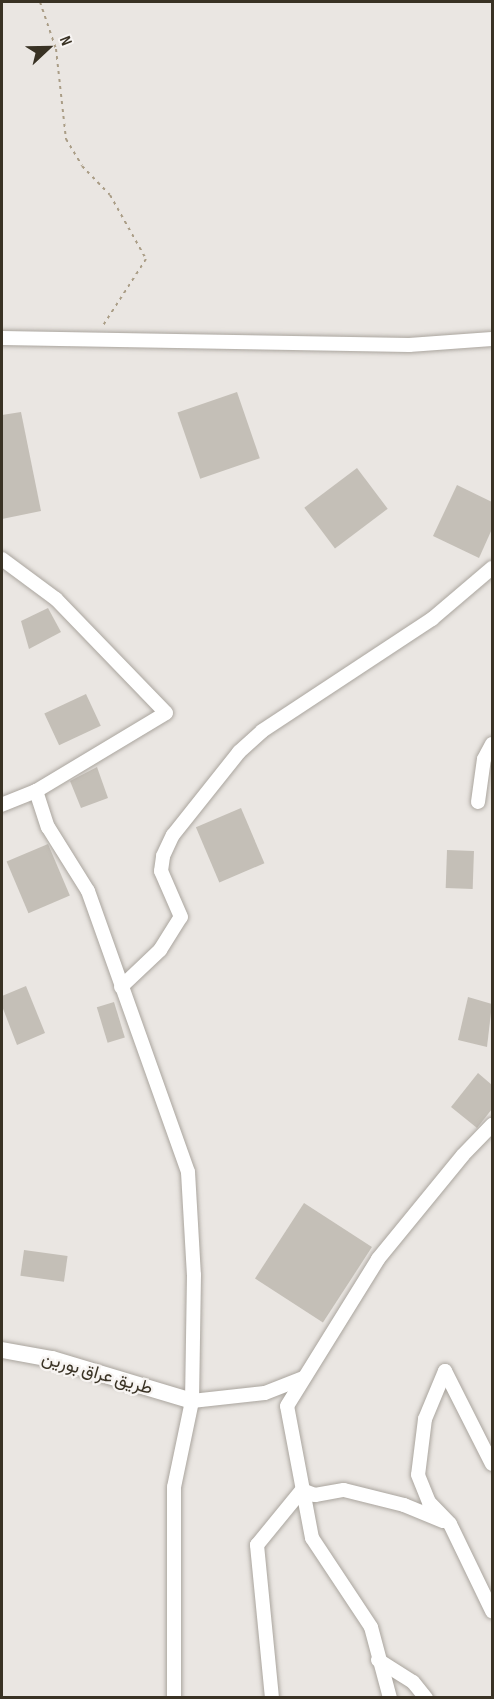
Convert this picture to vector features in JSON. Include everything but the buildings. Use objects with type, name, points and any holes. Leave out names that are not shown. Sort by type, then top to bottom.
[{"type":"street","points":[[2,338],[409,345],[492,339]]},
{"type":"street","points":[[2,559],[56,599],[166,713],[36,791],[2,805]]},
{"type":"street","points":[[121,987],[160,950],[182,917],[162,871],[163,856],[173,835],[239,752],[262,731],[432,619],[492,568]]},
{"type":"street","points":[[478,802],[484,759],[492,744]]},
{"type":"street","points":[[36,791],[48,827],[88,891],[188,1172],[194,1275],[192,1401],[174,1487],[174,1698]]},
{"type":"street","points":[[390,1698],[371,1627],[312,1538],[287,1406],[378,1259],[463,1155],[492,1125]]},
{"type":"street","name":"طريق عراق بورين","points":[[2,1350],[52,1359],[192,1401]]},
{"type":"street","points":[[492,1464],[445,1371],[425,1419],[418,1475],[429,1502],[450,1524],[492,1611]]},
{"type":"street","points":[[192,1401],[265,1393],[303,1378]]},
{"type":"street","points":[[302,1490],[315,1495],[344,1490],[404,1505],[450,1524]]},
{"type":"street","points":[[272,1698],[257,1545],[302,1490]]},
{"type":"street","points":[[378,1660],[413,1682],[426,1698]]},
{"type":"path","points":[[40,2],[56,49],[66,139],[82,166],[110,195],[146,259],[94,340]]}]
